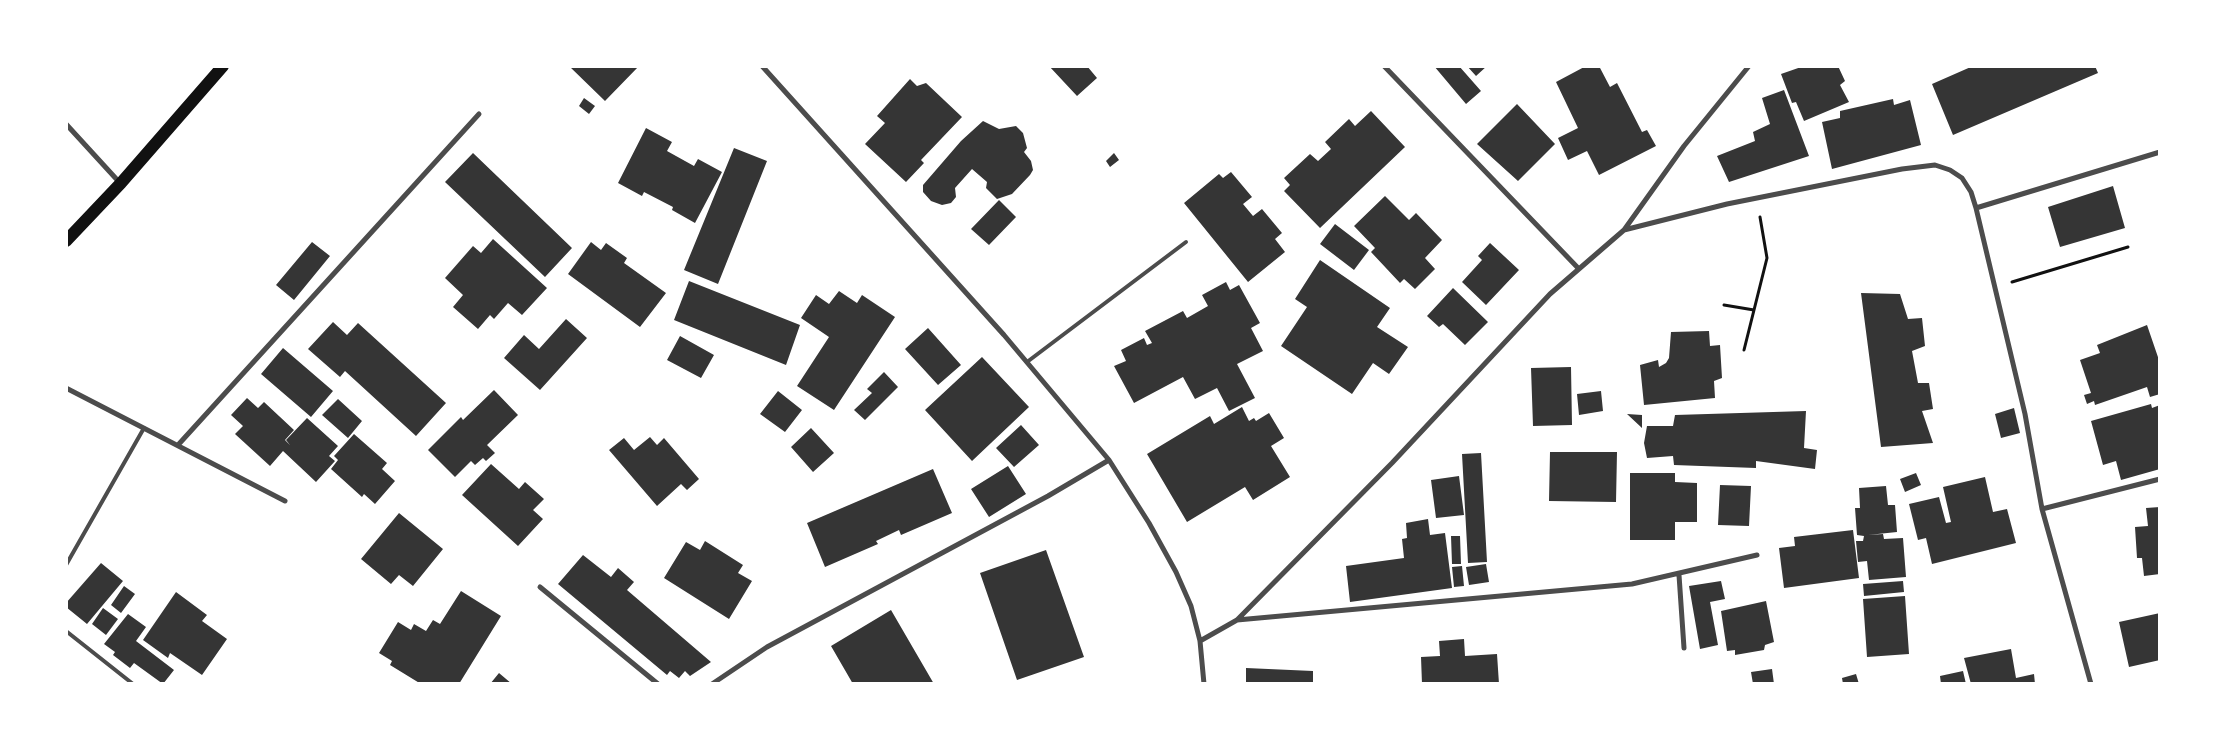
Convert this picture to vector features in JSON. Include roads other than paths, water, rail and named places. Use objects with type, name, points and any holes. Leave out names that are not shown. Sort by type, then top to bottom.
[{"type":"main road","points":[[66,241],[121,183],[223,66]]},
{"type":"street","points":[[762,66],[1027,362],[1109,460],[1149,523],[1176,572],[1190,606],[1200,641],[1204,684]]},
{"type":"street","points":[[1384,66],[1579,269]]},
{"type":"street","points":[[1200,641],[1237,620],[1392,463],[1514,330],[1624,230],[1684,146],[1749,66]]},
{"type":"street","points":[[178,445],[479,114]]},
{"type":"street","points":[[66,124],[121,183]]},
{"type":"street","points":[[1976,208],[2160,152]]},
{"type":"street","points":[[1624,230],[1902,168],[1935,165],[1950,170],[1962,178],[1971,192],[1976,208],[2025,414],[2042,509],[2091,684]]},
{"type":"street","points":[[66,388],[285,501]]},
{"type":"street","points":[[712,684],[767,647],[1048,496],[1109,460]]},
{"type":"street","points":[[2042,509],[2160,479]]},
{"type":"street","points":[[1237,620],[1622,585],[1679,575],[1757,555]]},
{"type":"street","points":[[1679,575],[1684,648]]},
{"type":"street","points":[[540,586],[658,684]]},
{"type":"lane","points":[[1027,362],[1186,242]]},
{"type":"lane","points":[[66,565],[144,428]]},
{"type":"lane","points":[[66,631],[133,684]]}]
